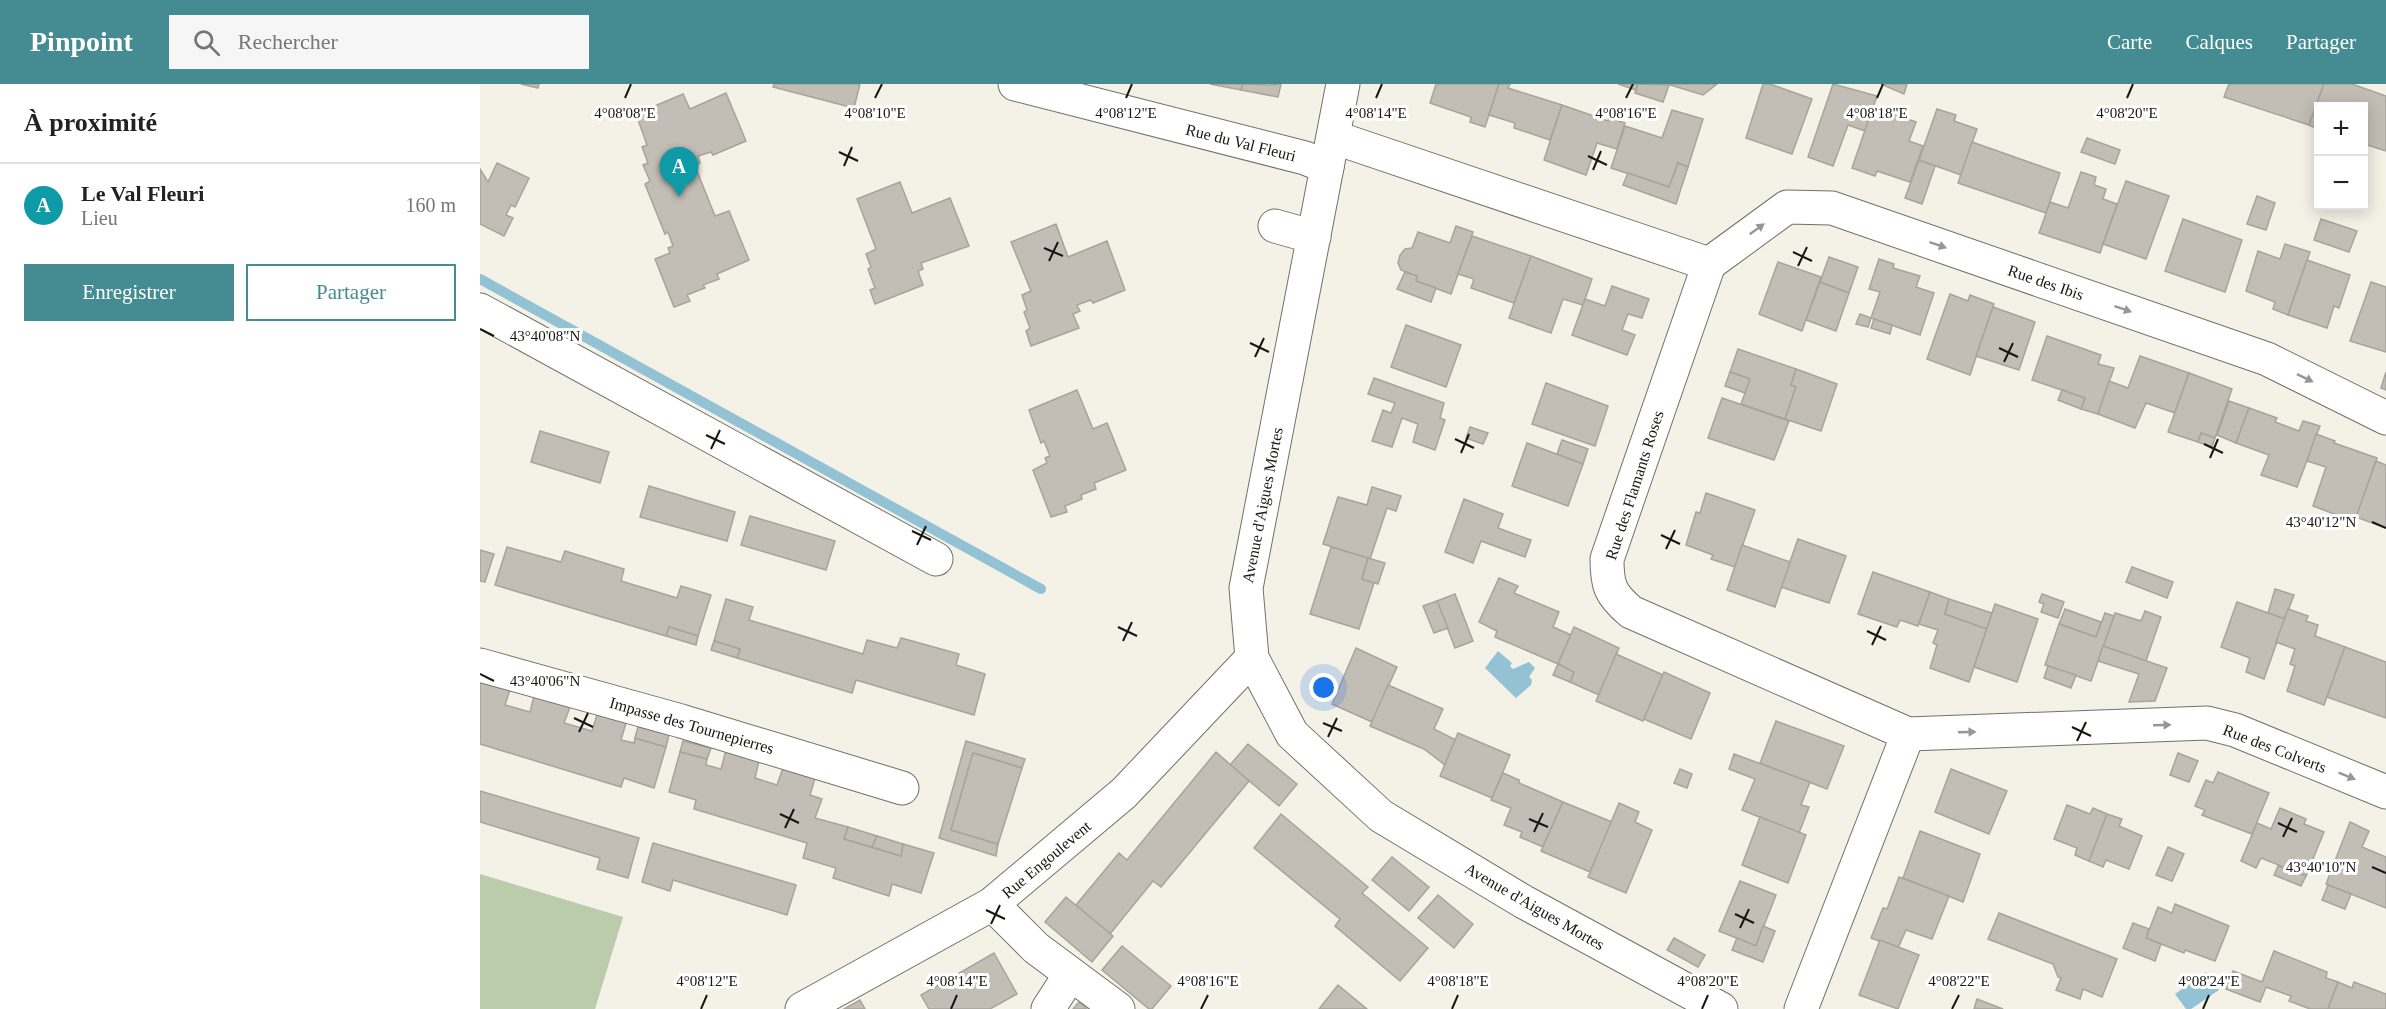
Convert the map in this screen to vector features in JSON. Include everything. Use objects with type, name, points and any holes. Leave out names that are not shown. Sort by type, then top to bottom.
[{"type":"street","name":"Rue du Val Fleuri","points":[[1015,84],[1305,158],[1330,152]]},
{"type":"street","name":"Avenue d'Aigues Mortes","points":[[1343,84],[1246,588],[1252,658],[1292,734],[1381,816],[1524,902],[1721,1009]]},
{"type":"street","points":[[1330,152],[1709,264]]},
{"type":"street","name":"Rue des Ibis","points":[[1709,264],[1787,207],[1832,208],[2267,359],[2386,418]]},
{"type":"street","points":[[1275,226],[1314,237]]},
{"type":"street","name":"Rue des Flamants Roses","points":[[1709,264],[1607,559],[1607,581],[1616,599],[1631,612],[1908,734]]},
{"type":"street","points":[[480,310],[936,559]]},
{"type":"street","name":"Rue Engoulevent","points":[[802,1009],[992,904],[1124,793],[1252,658]]},
{"type":"street","name":"Impasse des Tournepierres","points":[[480,665],[681,721],[902,788]]},
{"type":"street","name":"Rue des Colverts","points":[[1908,734],[2207,723],[2235,730],[2386,792]]},
{"type":"street","points":[[1801,1009],[1908,734]]},
{"type":"street","points":[[992,904],[1036,948],[1118,1009]]},
{"type":"street","points":[[1048,1009],[1070,975]]},
{"type":"green space","points":[[480,874],[623,917],[595,1009],[480,1009]]},
{"type":"water","points":[[1498,651],[1512,663],[1510,666],[1513,669],[1529,662],[1535,668],[1529,677],[1532,680],[1531,685],[1516,698],[1485,668]]},
{"type":"water","points":[[2206,972],[2219,990],[2191,1009],[2186,1009],[2175,994]]},
{"type":"building","points":[[521,84],[539,84],[538,88]]},
{"type":"building","points":[[774,84],[860,84],[854,108],[773,87]]},
{"type":"building","points":[[1210,84],[1243,84],[1241,90]]},
{"type":"building","points":[[1243,84],[1281,84],[1278,97],[1241,90]]},
{"type":"building","points":[[1436,84],[1499,84],[1485,127],[1470,122],[1471,117],[1430,103]]},
{"type":"building","points":[[1499,84],[1510,84],[1508,88],[1562,105],[1550,140],[1514,128],[1515,123],[1489,115]]},
{"type":"building","points":[[1618,84],[1638,84],[1636,90]]},
{"type":"building","points":[[1638,84],[1669,85],[1663,102],[1635,93]]},
{"type":"building","points":[[1667,84],[1717,84],[1703,95]]},
{"type":"building","points":[[1763,84],[1770,84],[1812,99],[1792,154],[1746,138]]},
{"type":"building","points":[[1833,84],[1877,96],[1865,131],[1848,125],[1833,166],[1808,157]]},
{"type":"building","points":[[1881,84],[1907,84],[1904,94]]},
{"type":"building","points":[[2229,84],[2324,84],[2317,102],[2314,102],[2314,111],[2309,125],[2224,97]]},
{"type":"building","points":[[2324,84],[2352,84],[2386,96],[2386,151],[2368,145],[2368,102],[2317,102]]},
{"type":"building","points":[[726,93],[746,141],[713,155],[711,152],[698,156],[700,163],[695,166],[715,216],[729,211],[749,260],[717,274],[719,279],[687,295],[690,301],[674,307],[655,259],[670,253],[668,248],[673,246],[668,232],[665,234],[645,184],[650,181],[643,165],[648,163],[642,147],[647,145],[636,114],[683,94],[690,109]]},
{"type":"building","points":[[1562,105],[1608,121],[1609,118],[1625,123],[1617,149],[1597,143],[1586,175],[1544,160]]},
{"type":"building","points":[[1873,107],[1916,122],[1909,141],[1923,146],[1910,182],[1877,171],[1875,176],[1852,168]]},
{"type":"building","points":[[1937,109],[1956,115],[1954,121],[1977,129],[1961,175],[1919,160]]},
{"type":"building","points":[[1672,110],[1703,119],[1688,167],[1678,163],[1669,187],[1611,168],[1625,126],[1662,138]]},
{"type":"building","points":[[2314,111],[2314,127],[2309,125]]},
{"type":"building","points":[[2087,138],[2120,150],[2115,164],[2081,152]]},
{"type":"building","points":[[1972,142],[2060,173],[2046,213],[1958,183]]},
{"type":"building","points":[[1919,160],[1935,166],[1922,204],[1905,198]]},
{"type":"building","points":[[497,163],[529,178],[515,207],[511,205],[506,215],[513,218],[504,236],[480,224],[480,169],[488,182]]},
{"type":"building","points":[[1678,163],[1688,167],[1676,204],[1623,185],[1628,173],[1669,187]]},
{"type":"building","points":[[2081,172],[2096,177],[2094,185],[2106,189],[2103,199],[2117,204],[2100,253],[2039,233],[2050,202],[2068,208]]},
{"type":"building","points":[[2126,181],[2169,196],[2146,259],[2103,244]]},
{"type":"building","points":[[900,182],[912,213],[950,198],[969,246],[921,263],[923,269],[918,271],[923,285],[875,304],[870,290],[875,288],[868,269],[871,267],[866,254],[876,249],[857,199]]},
{"type":"building","points":[[2257,196],[2275,203],[2266,230],[2247,224]]},
{"type":"building","points":[[2183,219],[2242,240],[2225,292],[2165,271]]},
{"type":"building","points":[[2321,219],[2357,231],[2349,252],[2314,240]]},
{"type":"building","points":[[1056,224],[1068,257],[1107,241],[1125,290],[1093,303],[1091,300],[1077,305],[1080,311],[1073,314],[1079,328],[1031,346],[1026,331],[1030,328],[1024,312],[1027,310],[1022,295],[1031,291],[1011,242]]},
{"type":"building","points":[[1456,226],[1473,232],[1451,294],[1416,281],[1417,276],[1401,270],[1398,263],[1400,255],[1405,249],[1412,248],[1418,232],[1450,243]]},
{"type":"building","points":[[1472,236],[1531,256],[1514,303],[1471,288],[1474,279],[1458,274]]},
{"type":"building","points":[[2285,244],[2310,252],[2288,315],[2273,309],[2275,302],[2246,291],[2258,251],[2280,259]]},
{"type":"building","points":[[1531,256],[1592,279],[1583,305],[1563,299],[1551,333],[1509,318]]},
{"type":"building","points":[[1829,257],[1858,267],[1849,293],[1820,282]]},
{"type":"building","points":[[1879,259],[1894,264],[1893,268],[1920,276],[1916,287],[1934,293],[1920,335],[1871,318],[1880,292],[1869,289]]},
{"type":"building","points":[[2307,260],[2350,275],[2339,308],[2334,306],[2327,328],[2288,315]]},
{"type":"building","points":[[1778,262],[1821,277],[1802,331],[1759,314]]},
{"type":"building","points":[[1405,272],[1417,276],[1416,281],[1436,288],[1431,302],[1397,289]]},
{"type":"building","points":[[1820,282],[1849,293],[1836,331],[1806,320]]},
{"type":"building","points":[[2371,282],[2386,287],[2386,352],[2350,341]]},
{"type":"building","points":[[1612,286],[1649,299],[1642,318],[1628,314],[1622,330],[1635,335],[1627,355],[1572,335],[1585,299],[1605,306]]},
{"type":"building","points":[[1950,294],[1968,301],[1970,295],[1994,304],[1970,375],[1927,359]]},
{"type":"building","points":[[1993,307],[2035,322],[2019,370],[1976,356]]},
{"type":"building","points":[[1860,314],[1871,318],[1868,327],[1856,324]]},
{"type":"building","points":[[1874,319],[1892,325],[1890,334],[1871,328]]},
{"type":"building","points":[[1406,325],[1461,345],[1446,387],[1391,367]]},
{"type":"building","points":[[2047,336],[2101,355],[2098,364],[2114,368],[2098,414],[2081,409],[2085,398],[2032,380]]},
{"type":"building","points":[[1738,349],[1796,369],[1791,385],[1796,387],[1785,419],[1741,404],[1750,379],[1730,372]]},
{"type":"building","points":[[2140,356],[2189,373],[2175,413],[2146,403],[2135,428],[2098,414],[2109,381],[2128,388]]},
{"type":"building","points":[[1796,369],[1837,384],[1821,431],[1785,419],[1796,387],[1791,385]]},
{"type":"building","points":[[1730,372],[1750,379],[1745,393],[1725,386]]},
{"type":"building","points":[[2386,372],[2386,390],[2381,388]]},
{"type":"building","points":[[2189,373],[2232,389],[2215,438],[2201,433],[2198,442],[2168,432]]},
{"type":"building","points":[[1374,378],[1444,403],[1440,418],[1445,420],[1435,450],[1413,442],[1418,424],[1402,418],[1392,447],[1372,441],[1383,410],[1391,413],[1395,403],[1368,394]]},
{"type":"building","points":[[1546,383],[1608,406],[1595,446],[1532,424]]},
{"type":"building","points":[[1077,390],[1093,429],[1107,423],[1126,470],[1094,483],[1096,489],[1081,495],[1082,499],[1065,506],[1067,512],[1051,517],[1033,470],[1047,463],[1045,458],[1050,456],[1044,441],[1041,443],[1029,410]]},
{"type":"building","points":[[2062,390],[2085,398],[2081,409],[2058,400]]},
{"type":"building","points":[[1722,398],[1789,421],[1774,460],[1708,438]]},
{"type":"building","points":[[2229,401],[2249,408],[2236,443],[2217,435]]},
{"type":"building","points":[[2249,408],[2277,418],[2275,422],[2299,431],[2303,421],[2320,426],[2297,487],[2261,475],[2269,455],[2236,443]]},
{"type":"building","points":[[1470,427],[1488,433],[1483,444],[1466,438]]},
{"type":"building","points":[[540,431],[609,452],[600,483],[531,462]]},
{"type":"building","points":[[2201,433],[2215,438],[2212,447],[2198,442]]},
{"type":"building","points":[[2316,434],[2377,458],[2355,522],[2313,506],[2326,467],[2307,461]]},
{"type":"building","points":[[1562,440],[1588,449],[1583,464],[1557,454]]},
{"type":"building","points":[[1527,443],[1583,464],[1568,506],[1512,486]]},
{"type":"building","points":[[2376,461],[2386,465],[2386,528],[2356,517]]},
{"type":"building","points":[[649,486],[735,512],[727,541],[640,517]]},
{"type":"building","points":[[1372,487],[1401,496],[1396,511],[1387,508],[1370,559],[1323,544],[1338,497],[1367,505]]},
{"type":"building","points":[[1706,493],[1755,510],[1735,567],[1711,559],[1713,555],[1686,545],[1696,512],[1700,513]]},
{"type":"building","points":[[1464,499],[1503,514],[1498,528],[1531,540],[1525,557],[1481,541],[1473,563],[1445,552]]},
{"type":"building","points":[[750,516],[835,541],[826,570],[741,545]]},
{"type":"building","points":[[1798,539],[1846,556],[1829,603],[1781,587]]},
{"type":"building","points":[[1742,545],[1790,562],[1775,607],[1727,590]]},
{"type":"building","points":[[507,547],[561,562],[565,551],[624,569],[621,581],[677,598],[681,586],[711,595],[698,636],[669,627],[666,636],[495,585]]},
{"type":"building","points":[[1331,547],[1368,558],[1362,579],[1374,583],[1359,629],[1310,614]]},
{"type":"building","points":[[480,550],[494,554],[485,582],[480,581]]},
{"type":"building","points":[[1368,558],[1385,563],[1378,584],[1362,579]]},
{"type":"building","points":[[2132,567],[2173,582],[2167,598],[2126,582]]},
{"type":"building","points":[[1873,572],[1930,592],[1918,626],[1900,620],[1897,627],[1858,614]]},
{"type":"building","points":[[1499,578],[1518,586],[1514,593],[1559,612],[1553,627],[1571,635],[1558,664],[1495,637],[1497,631],[1479,622]]},
{"type":"building","points":[[2275,589],[2294,595],[2285,619],[2268,613]]},
{"type":"building","points":[[1930,592],[1949,599],[1945,614],[1987,629],[1969,682],[1930,668],[1937,645],[1933,643],[1938,630],[1919,624]]},
{"type":"building","points":[[1455,594],[1473,641],[1455,648],[1437,601]]},
{"type":"building","points":[[2042,594],[2064,602],[2058,618],[2041,612],[2044,604],[2039,602]]},
{"type":"building","points":[[726,599],[753,607],[749,620],[863,654],[867,640],[897,648],[901,638],[959,654],[956,665],[985,674],[974,715],[856,680],[852,693],[737,658],[740,649],[714,641]]},
{"type":"building","points":[[1949,599],[1992,613],[1987,629],[1945,614]]},
{"type":"building","points":[[1437,601],[1448,628],[1434,633],[1423,606]]},
{"type":"building","points":[[2237,602],[2285,619],[2264,679],[2246,672],[2250,658],[2221,647]]},
{"type":"building","points":[[1995,604],[2038,619],[2017,682],[1974,667]]},
{"type":"building","points":[[2065,609],[2101,622],[2096,637],[2059,624]]},
{"type":"building","points":[[2288,609],[2308,616],[2306,621],[2318,625],[2315,636],[2345,647],[2324,705],[2287,691],[2295,666],[2290,664],[2295,649],[2276,642]]},
{"type":"building","points":[[2145,611],[2161,617],[2146,661],[2103,646],[2115,613],[2141,621]]},
{"type":"building","points":[[2105,613],[2114,616],[2091,681],[2045,665],[2059,624],[2096,637]]},
{"type":"building","points":[[669,627],[698,636],[696,645],[666,636]]},
{"type":"building","points":[[1574,627],[1619,648],[1599,695],[1570,682],[1574,672],[1558,664]]},
{"type":"building","points":[[714,641],[740,649],[737,658],[711,650]]},
{"type":"building","points":[[2103,646],[2167,668],[2155,701],[2129,702],[2139,674],[2098,661]]},
{"type":"building","points":[[2345,647],[2386,662],[2386,718],[2327,697]]},
{"type":"building","points":[[1356,648],[1397,667],[1372,722],[1332,704]]},
{"type":"building","points":[[1616,654],[1663,675],[1643,721],[1596,701]]},
{"type":"building","points":[[1558,664],[1574,672],[1570,682],[1553,675]]},
{"type":"building","points":[[2048,666],[2076,675],[2071,688],[2044,678]]},
{"type":"building","points":[[1664,672],[1710,693],[1691,739],[1644,719]]},
{"type":"building","points":[[480,681],[510,690],[505,705],[530,712],[534,696],[570,707],[564,723],[592,731],[597,715],[626,723],[621,740],[634,743],[635,738],[666,747],[654,788],[624,778],[621,787],[480,744]]},
{"type":"building","points":[[1388,685],[1443,709],[1434,729],[1456,740],[1445,765],[1424,749],[1370,726]]},
{"type":"building","points":[[1776,721],[1844,746],[1827,789],[1760,763]]},
{"type":"building","points":[[638,727],[669,735],[666,747],[635,738]]},
{"type":"building","points":[[1458,733],[1510,755],[1492,798],[1440,776]]},
{"type":"building","points":[[683,741],[711,748],[707,759],[680,752]]},
{"type":"building","points":[[966,741],[1025,759],[1022,768],[973,753],[951,830],[998,844],[996,856],[939,838]]},
{"type":"building","points":[[1248,744],[1297,784],[1279,806],[1230,765]]},
{"type":"building","points":[[726,750],[759,761],[755,778],[777,785],[783,768],[815,778],[810,795],[822,799],[815,818],[848,827],[844,839],[901,856],[903,844],[934,853],[921,893],[892,884],[889,896],[833,878],[836,868],[803,858],[807,843],[694,809],[696,800],[669,792],[680,752],[707,759],[706,765],[721,769]]},
{"type":"building","points":[[1216,752],[1249,781],[1161,887],[1153,881],[1110,934],[1076,905],[1119,853],[1127,860]]},
{"type":"building","points":[[973,753],[1022,768],[998,844],[951,830]]},
{"type":"building","points":[[2178,753],[2198,761],[2189,782],[2170,775]]},
{"type":"building","points":[[1734,754],[1810,782],[1801,805],[1809,807],[1799,833],[1742,810],[1755,779],[1729,769]]},
{"type":"building","points":[[1680,769],[1692,774],[1687,788],[1674,783]]},
{"type":"building","points":[[1951,769],[2007,791],[1989,834],[1935,812]]},
{"type":"building","points":[[2218,772],[2269,793],[2252,834],[2202,815],[2205,810],[2195,806],[2206,780],[2213,783]]},
{"type":"building","points":[[1503,773],[1519,780],[1519,783],[1563,802],[1543,847],[1520,837],[1522,832],[1504,825],[1511,808],[1491,800]]},
{"type":"building","points":[[480,791],[639,838],[628,878],[597,869],[600,858],[480,822]]},
{"type":"building","points":[[1563,802],[1612,822],[1590,872],[1541,851]]},
{"type":"building","points":[[1619,803],[1639,812],[1635,822],[1652,830],[1626,893],[1588,877]]},
{"type":"building","points":[[2067,805],[2090,814],[2093,808],[2107,814],[2089,861],[2075,855],[2077,848],[2054,839]]},
{"type":"building","points":[[2280,808],[2306,819],[2304,824],[2324,832],[2306,876],[2261,858],[2256,868],[2241,861],[2257,823],[2271,829]]},
{"type":"building","points":[[1281,814],[1368,887],[1362,893],[1428,948],[1400,981],[1335,926],[1340,919],[1254,848]]},
{"type":"building","points":[[2107,814],[2122,819],[2119,826],[2142,836],[2129,869],[2106,860],[2103,867],[2089,861]]},
{"type":"building","points":[[1760,817],[1806,835],[1788,883],[1742,865]]},
{"type":"building","points":[[2350,822],[2369,831],[2362,847],[2386,857],[2386,908],[2326,884]]},
{"type":"building","points":[[848,827],[877,836],[872,847],[844,839]]},
{"type":"building","points":[[1920,831],[1980,854],[1963,902],[1903,878]]},
{"type":"building","points":[[877,836],[903,844],[901,856],[872,847]]},
{"type":"building","points":[[653,843],[796,885],[787,915],[673,880],[670,891],[642,882]]},
{"type":"building","points":[[2168,847],[2184,854],[2172,881],[2156,875]]},
{"type":"building","points":[[1392,857],[1429,887],[1409,911],[1372,880]]},
{"type":"building","points":[[2278,866],[2306,876],[2301,886],[2274,875]]},
{"type":"building","points":[[1899,877],[1949,896],[1932,939],[1906,930],[1898,948],[1871,938],[1883,908],[1887,909]]},
{"type":"building","points":[[1740,881],[1776,895],[1756,946],[1719,931]]},
{"type":"building","points":[[2328,885],[2351,894],[2345,909],[2322,900]]},
{"type":"building","points":[[1438,895],[1473,924],[1454,948],[1418,918]]},
{"type":"building","points":[[1066,897],[1113,936],[1092,962],[1045,922]]},
{"type":"building","points":[[2175,904],[2229,926],[2215,961],[2185,950],[2184,953],[2146,938],[2158,907],[2172,913]]},
{"type":"building","points":[[1999,913],[2117,959],[2102,997],[2083,989],[2080,999],[2056,990],[2061,978],[2058,977],[2053,964],[1988,939]]},
{"type":"building","points":[[2133,923],[2149,929],[2146,938],[2161,944],[2155,961],[2123,948]]},
{"type":"building","points":[[1763,926],[1775,931],[1763,962],[1732,950],[1737,938],[1756,946]]},
{"type":"building","points":[[1674,938],[1705,955],[1698,967],[1667,950]]},
{"type":"building","points":[[1880,940],[1919,955],[1898,1009],[1859,995]]},
{"type":"building","points":[[1122,946],[1171,986],[1152,1009],[1149,1009],[1102,970]]},
{"type":"building","points":[[2274,951],[2327,972],[2326,978],[2338,982],[2328,1009],[2310,1009],[2289,1001],[2291,996],[2266,987],[2260,1002],[2226,989],[2233,971],[2262,982]]},
{"type":"building","points":[[994,953],[1017,994],[990,1009],[929,1009],[921,995]]},
{"type":"building","points":[[2338,982],[2352,988],[2354,982],[2386,994],[2386,1009],[2328,1009]]},
{"type":"building","points":[[1338,985],[1367,1009],[1319,1009]]},
{"type":"building","points":[[1977,999],[2003,1009],[1974,1009]]},
{"type":"building","points":[[860,1000],[865,1009],[844,1009]]},
{"type":"building","points":[[1079,1002],[1083,1005],[1087,1009],[1073,1009]]},
{"type":"waterway","points":[[480,279],[1041,589]]},
{"type":"place","name":"Le Val Fleuri","points":[[679,197]]}]
